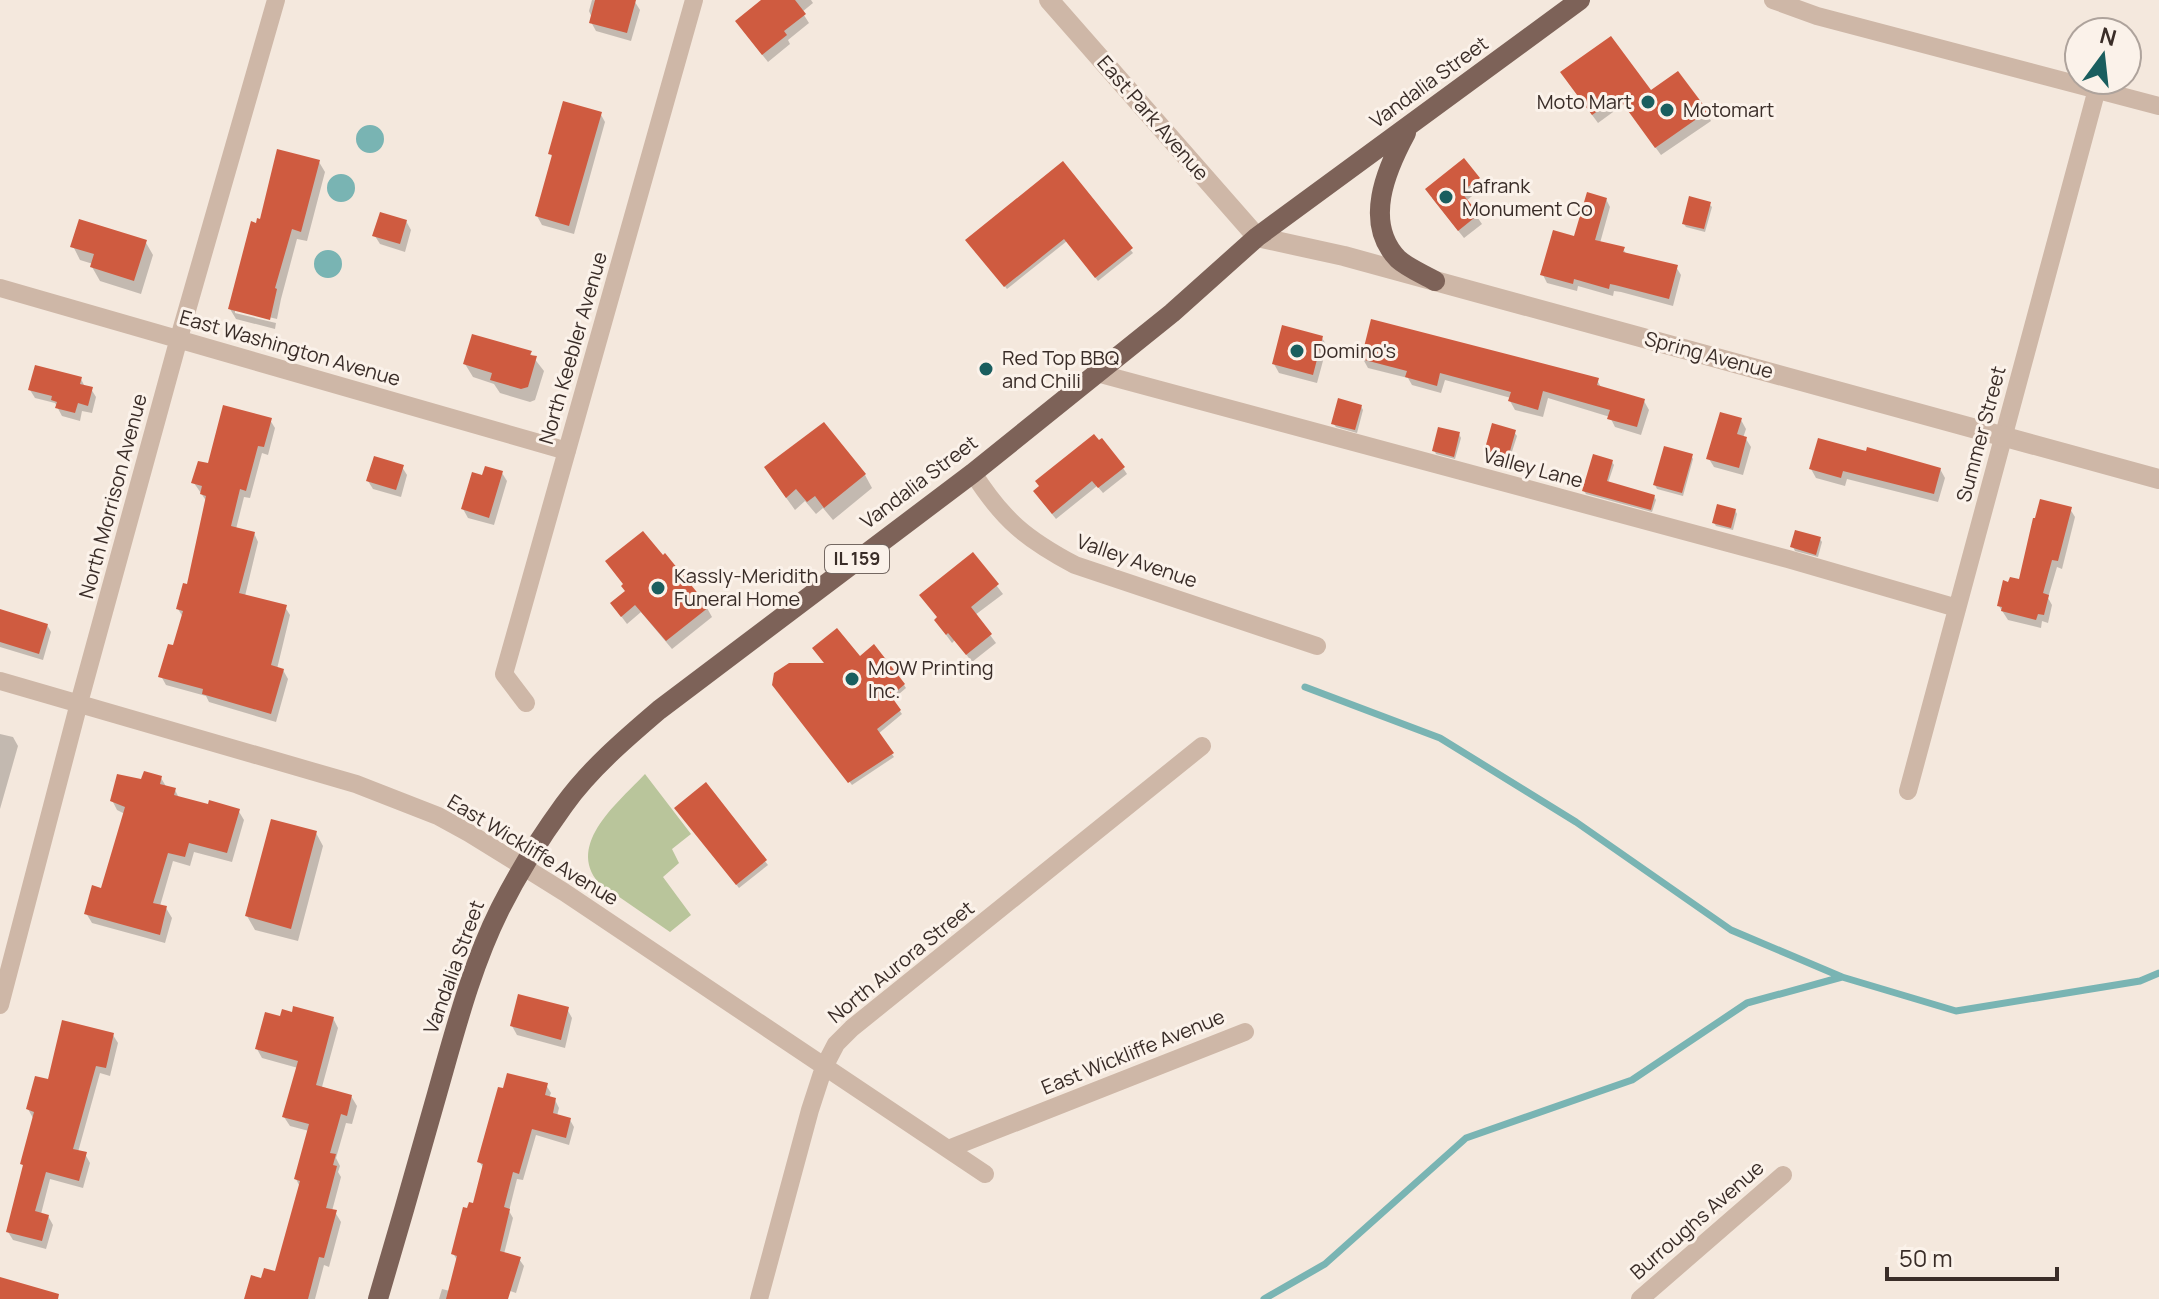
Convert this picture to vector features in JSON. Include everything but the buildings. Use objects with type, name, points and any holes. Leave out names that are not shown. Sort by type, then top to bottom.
[{"type":"main road","name":"Vandalia Street","points":[[378,1299],[459,1017],[495,922],[524,866],[574,793],[611,753],[642,724],[973,473],[1172,313],[1257,237],[1580,0]]},
{"type":"main road","points":[[1409,127],[1390,161],[1380,201],[1381,233],[1400,261],[1435,281]]},
{"type":"street","name":"North Morrison Avenue","points":[[0,1005],[179,338],[276,0]]},
{"type":"street","name":"North Keebler Avenue","points":[[526,703],[504,674],[694,0]]},
{"type":"street","name":"East Park Avenue","points":[[1049,0],[1257,237]]},
{"type":"street","points":[[1773,0],[1817,16],[2063,80]]},
{"type":"street","name":"Summer Street","points":[[1908,791],[2095,96]]},
{"type":"street","points":[[2123,96],[2159,106]]},
{"type":"street","name":"Spring Avenue","points":[[1257,237],[1344,256],[2159,479]]},
{"type":"street","name":"East Washington Avenue","points":[[0,288],[567,451]]},
{"type":"street","name":"Valley Lane","points":[[1097,373],[1788,559],[1957,608]]},
{"type":"street","name":"Valley Avenue","points":[[973,473],[1011,523],[1039,546],[1075,565],[1317,646]]},
{"type":"street","name":"East Wickliffe Avenue","points":[[0,681],[377,791],[438,816],[524,866],[985,1174]]},
{"type":"street","name":"North Aurora Street","points":[[759,1299],[810,1110],[824,1067],[836,1044],[1202,746]]},
{"type":"street","name":"East Wickliffe Avenue","points":[[948,1149],[1245,1032]]},
{"type":"street","name":"Burroughs Avenue","points":[[1640,1299],[1783,1175]]},
{"type":"green space","points":[[645,774],[691,834],[672,849],[679,863],[663,877],[691,915],[670,932],[599,883],[590,868],[588,853],[600,824]]},
{"type":"water","points":[[370,125],[380,129],[384,139],[380,149],[370,153],[360,149],[356,139],[360,129]]},
{"type":"water","points":[[341,174],[351,178],[355,188],[351,198],[341,202],[331,198],[327,188],[331,178]]},
{"type":"water","points":[[328,250],[338,254],[342,264],[338,274],[328,278],[318,274],[314,264],[318,254]]},
{"type":"waterway","points":[[1305,687],[1440,738],[1576,822],[1731,930],[1842,977]]},
{"type":"waterway","points":[[1264,1299],[1325,1264],[1466,1138],[1632,1080],[1747,1003],[1842,977],[1956,1011],[2140,981],[2159,973]]},
{"type":"place","name":"Moto Mart","points":[[1648,102]]},
{"type":"place","name":"Motomart","points":[[1667,110]]},
{"type":"place","name":"Lafrank Monument Co","points":[[1446,197]]},
{"type":"place","name":"Domino's","points":[[1297,351]]},
{"type":"place","name":"Red Top BBQ and Chili","points":[[986,369]]},
{"type":"place","name":"Kassly-Meridith Funeral Home","points":[[658,588]]},
{"type":"place","name":"MOW Printing Inc.","points":[[852,679]]}]
